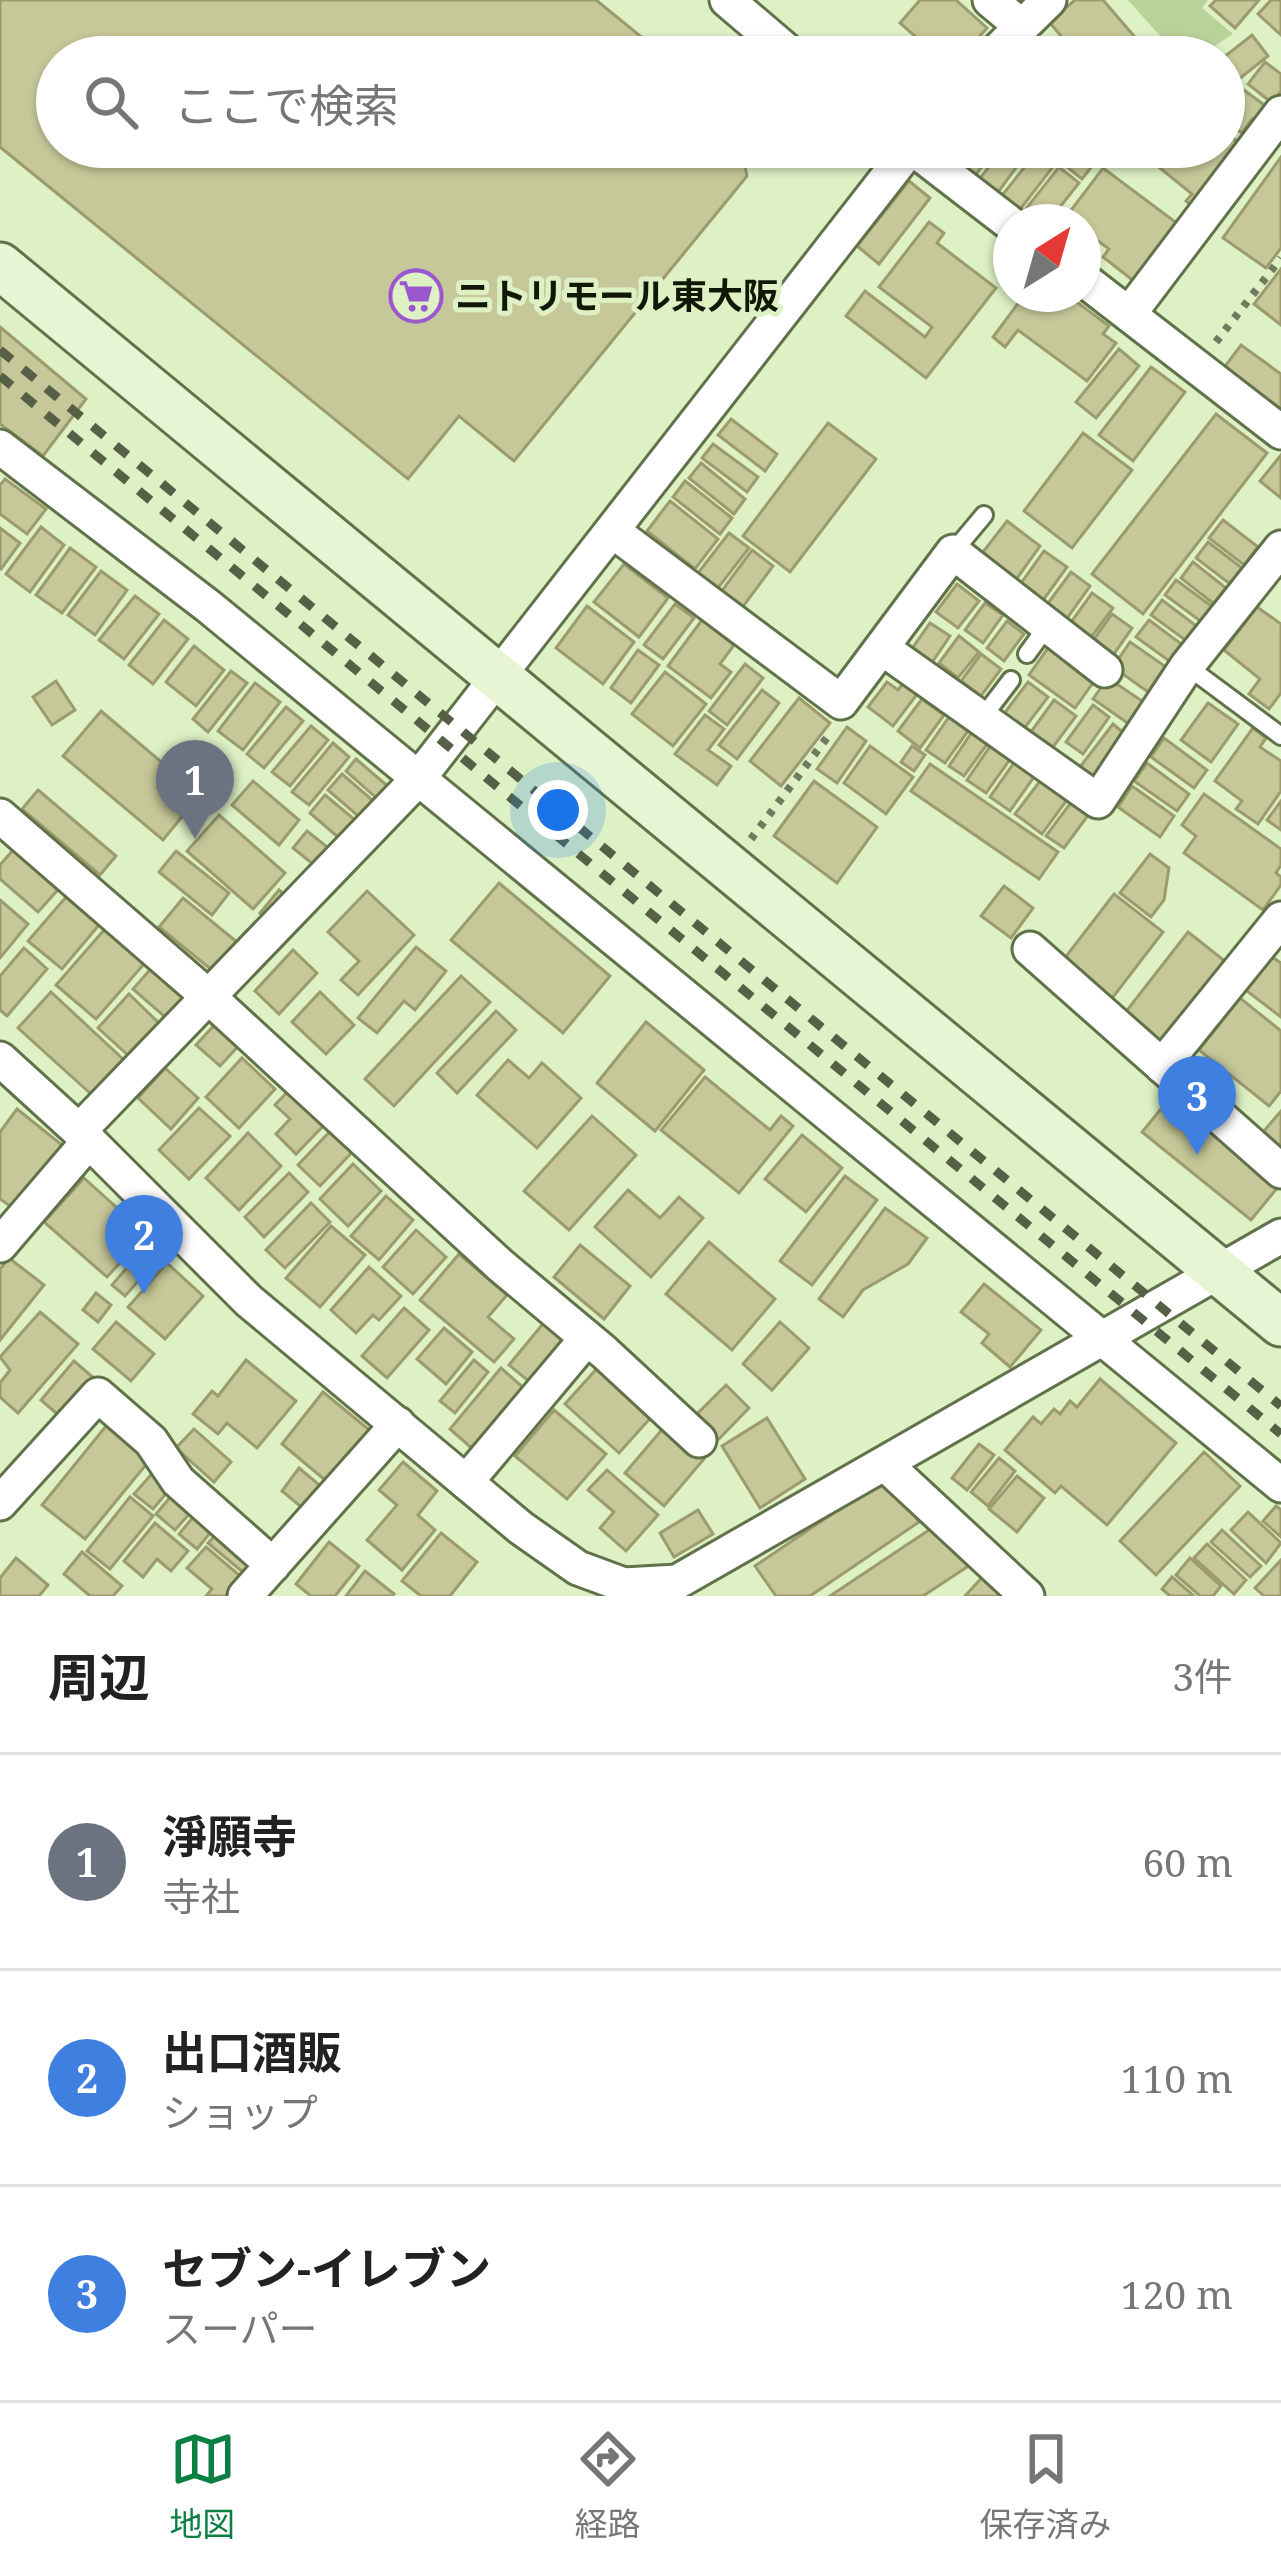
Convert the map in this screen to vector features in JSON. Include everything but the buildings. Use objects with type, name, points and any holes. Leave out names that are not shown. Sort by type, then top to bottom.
[{"type":"street","points":[[727,0],[769,36]]},
{"type":"street","points":[[990,0],[1020,25]]},
{"type":"street","points":[[1010,36],[1048,0]]},
{"type":"street","points":[[1245,161],[1281,113]]},
{"type":"street","points":[[0,1245],[84,1136],[418,778],[895,168]]},
{"type":"street","points":[[938,168],[993,210]]},
{"type":"street","points":[[1129,314],[1239,168]]},
{"type":"street","points":[[0,266],[1281,1323]]},
{"type":"street","points":[[1101,293],[1281,432]]},
{"type":"street","points":[[0,447],[208,607],[1281,1485]]},
{"type":"street","points":[[614,532],[841,702],[953,552],[1105,670]]},
{"type":"street","points":[[882,648],[1098,801],[1187,666],[1281,548]]},
{"type":"street","points":[[0,816],[210,998],[500,1265],[699,1440]]},
{"type":"street","points":[[1162,1066],[1281,919]]},
{"type":"street","points":[[1030,950],[1281,1171]]},
{"type":"street","points":[[0,1059],[249,1301],[521,1528],[578,1568],[623,1590],[689,1589],[885,1464],[1281,1236]]},
{"type":"street","points":[[466,1482],[587,1338]]},
{"type":"street","points":[[0,1504],[98,1395],[151,1441],[258,1586],[398,1424]]},
{"type":"street","points":[[885,1464],[1027,1596]]},
{"type":"lane","points":[[953,552],[984,515]]},
{"type":"lane","points":[[1027,654],[1048,625]]},
{"type":"lane","points":[[1187,666],[1281,736]]},
{"type":"lane","points":[[982,718],[1011,680]]},
{"type":"path","points":[[1197,367],[1281,258]]},
{"type":"path","points":[[751,840],[837,725],[841,702]]},
{"type":"green space","points":[[1128,0],[1208,0],[1202,8],[1233,34],[1230,36],[1160,36]]},
{"type":"railway","points":[[0,350],[1281,1406]]},
{"type":"railway","points":[[0,376],[1281,1434]]},
{"type":"place","name":"ニトリモール東大阪","points":[[416,296]]},
{"type":"place","name":"淨願寺","points":[[195,839]]},
{"type":"place","name":"セブン-イレブン","points":[[1197,1155]]},
{"type":"place","name":"出口酒販","points":[[144,1294]]}]
